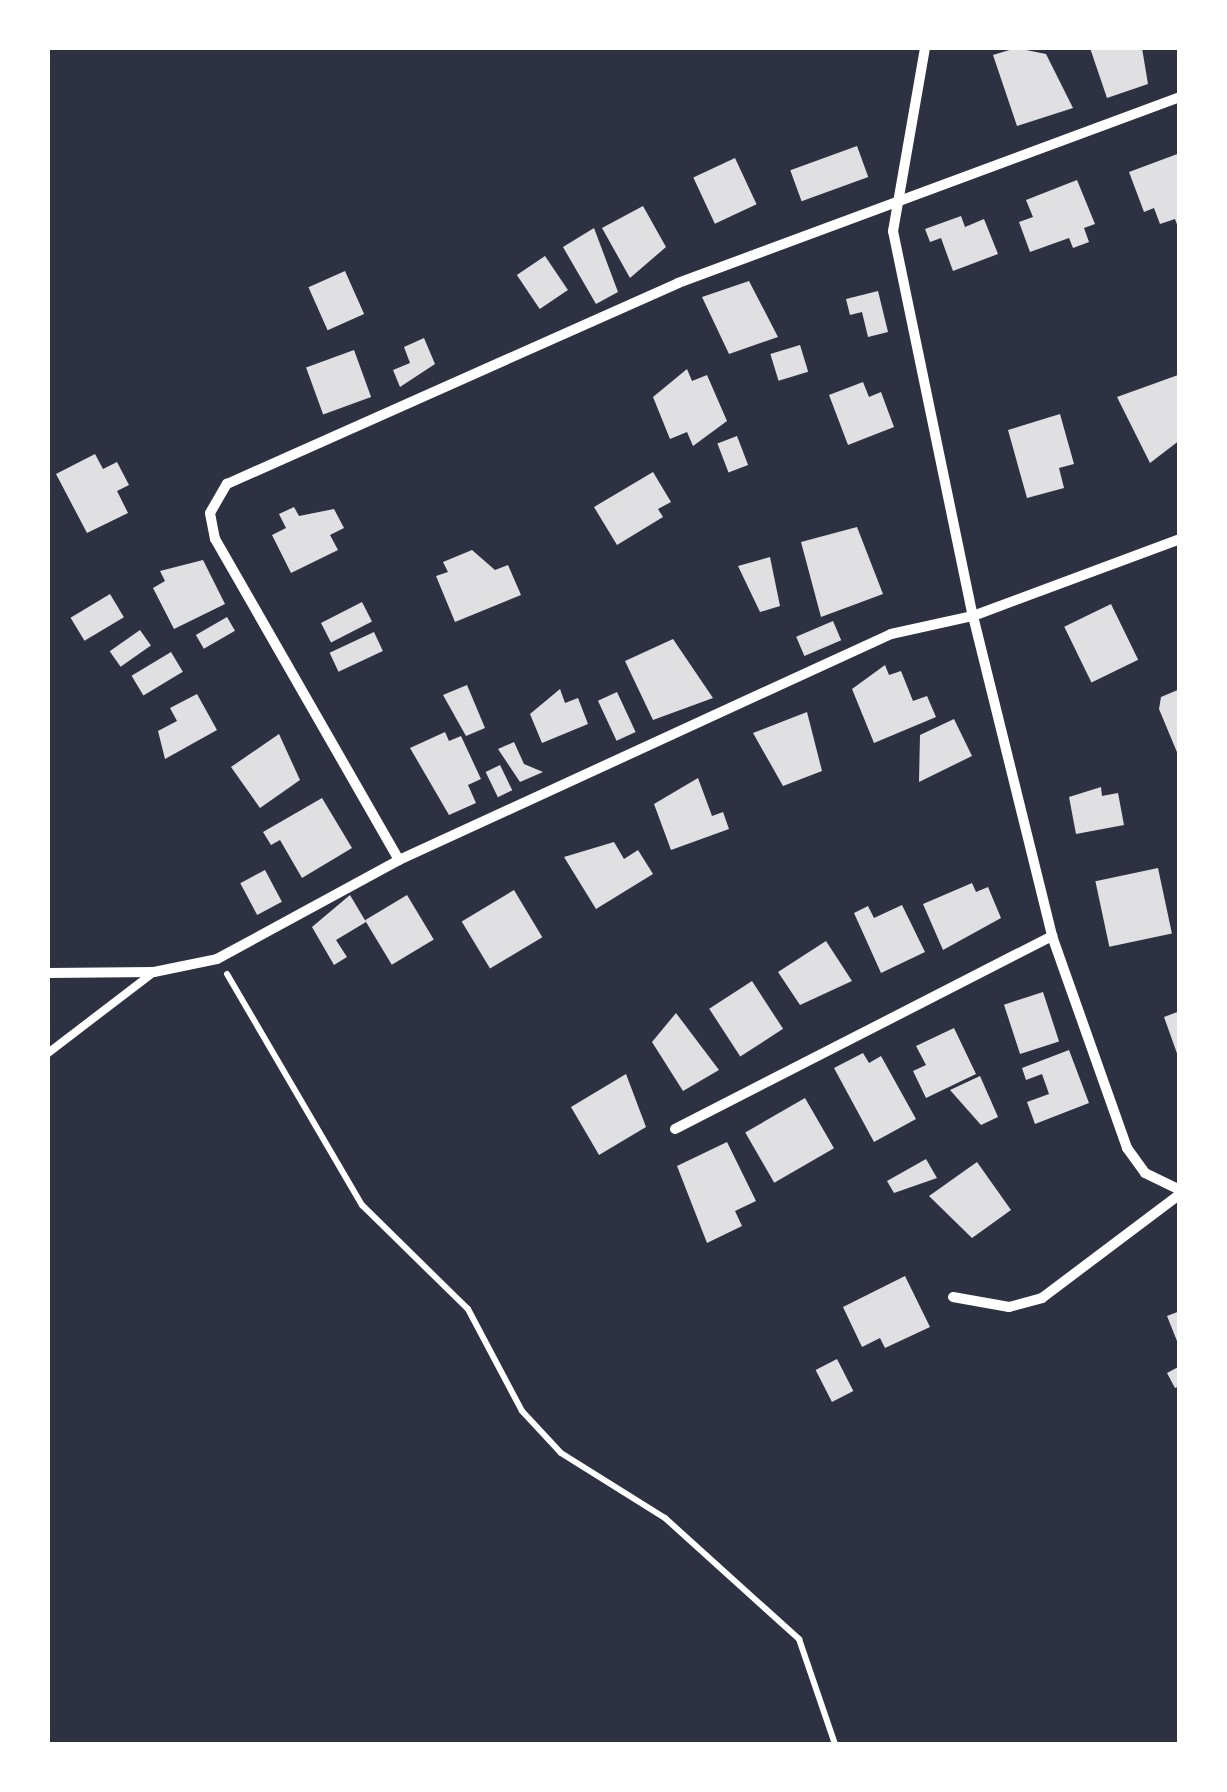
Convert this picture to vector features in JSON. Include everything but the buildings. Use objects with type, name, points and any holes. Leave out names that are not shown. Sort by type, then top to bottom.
[{"type":"street","points":[[925,48],[894,202],[910,329],[973,616],[1052,936],[1126,1148],[1146,1172],[1180,1192],[1042,1298],[1009,1307],[953,1298]]},
{"type":"street","points":[[399,860],[230,568],[210,514],[214,498],[248,472],[678,283],[1180,97]]},
{"type":"street","points":[[48,973],[154,972],[217,959],[399,860],[890,634],[973,616],[1180,539]]},
{"type":"street","points":[[675,1129],[1052,936]]},
{"type":"lane","points":[[48,1053],[154,972]]},
{"type":"path","points":[[217,959],[362,1205],[468,1309],[522,1410],[561,1453],[665,1518],[799,1638],[836,1744]]}]
